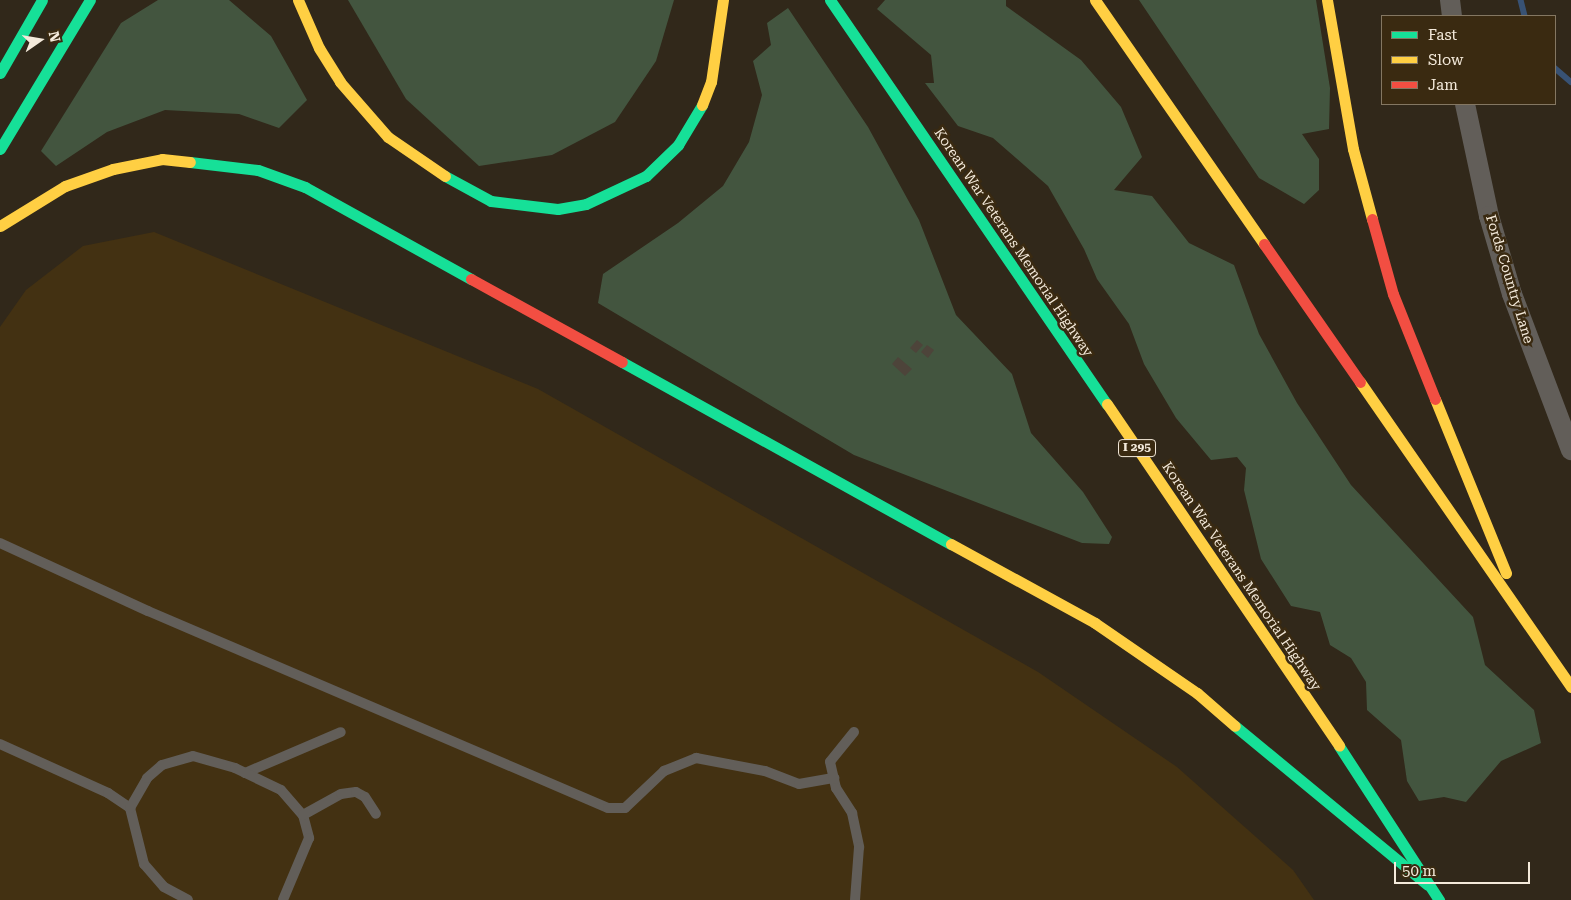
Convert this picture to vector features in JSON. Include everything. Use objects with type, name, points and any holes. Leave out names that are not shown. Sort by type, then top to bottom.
[{"type":"main road","points":[[0,73],[42,0]]},
{"type":"main road","points":[[0,149],[90,0]]},
{"type":"main road","points":[[298,0],[319,48],[340,82],[362,109],[408,154],[447,181],[491,201],[528,208],[558,209],[586,204],[625,189],[646,176],[678,146],[698,114],[711,82],[723,0]]},
{"type":"main road","name":"Korean War Veterans Memorial Highway","points":[[830,0],[1285,664],[1439,900]]},
{"type":"main road","points":[[1094,0],[1353,377],[1525,618],[1571,687]]},
{"type":"main road","points":[[1327,0],[1353,149],[1393,294],[1525,618]]},
{"type":"main road","points":[[0,226],[65,186],[112,169],[162,159],[258,170],[305,187],[1095,623],[1197,693],[1323,802],[1427,884]]},
{"type":"street","points":[[1450,0],[1452,15]]},
{"type":"street","name":"Fords Country Lane","points":[[1465,105],[1489,216],[1512,294],[1571,450]]},
{"type":"lane","points":[[0,543],[148,612],[608,808],[624,808],[664,771],[696,758],[765,771],[798,784],[834,778]]},
{"type":"lane","points":[[245,773],[341,732]]},
{"type":"lane","points":[[854,732],[830,762],[834,778],[852,813],[859,847],[855,900]]},
{"type":"lane","points":[[0,744],[108,793],[130,808],[144,864],[164,888],[188,900]]},
{"type":"lane","points":[[130,808],[147,778],[162,765],[193,756],[245,773],[281,790],[303,815],[309,838],[283,900]]},
{"type":"lane","points":[[303,815],[341,794],[356,792],[365,797],[376,814]]},
{"type":"shaded area","points":[[154,232],[538,389],[1038,672],[1177,767],[1293,870],[1314,900],[0,900],[0,327],[26,290],[83,246]]},
{"type":"green space","points":[[158,0],[229,0],[271,36],[307,100],[279,128],[239,114],[165,110],[107,132],[56,166],[41,151],[121,23]]},
{"type":"green space","points":[[348,0],[674,0],[656,61],[615,122],[552,155],[479,166],[406,99]]},
{"type":"green space","points":[[885,0],[1006,0],[1006,6],[1081,60],[1121,107],[1142,157],[1114,190],[1152,196],[1189,243],[1234,265],[1259,334],[1297,403],[1351,485],[1473,617],[1485,665],[1534,710],[1541,743],[1501,761],[1466,802],[1444,797],[1419,801],[1407,781],[1401,740],[1367,710],[1366,682],[1351,658],[1330,645],[1320,612],[1291,606],[1261,559],[1244,490],[1246,468],[1237,457],[1211,460],[1176,418],[1144,364],[1129,324],[1097,279],[1084,249],[1048,186],[993,138],[958,126],[925,83],[934,83],[931,55],[877,9]]},
{"type":"green space","points":[[1139,0],[1316,0],[1330,88],[1329,129],[1302,134],[1319,159],[1319,190],[1304,204],[1259,178]]},
{"type":"green space","points":[[788,8],[868,127],[919,220],[956,315],[1012,374],[1031,433],[1083,492],[1112,537],[1109,544],[1082,543],[854,455],[598,303],[603,274],[678,223],[723,186],[749,142],[762,95],[753,61],[771,45],[767,23]]},
{"type":"building","points":[[917,340],[923,345],[916,353],[910,348]]},
{"type":"building","points":[[927,345],[934,350],[928,358],[921,352]]},
{"type":"building","points":[[898,357],[912,369],[905,376],[892,364]]},
{"type":"waterway","points":[[1521,0],[1525,15]]},
{"type":"waterway","points":[[1556,69],[1571,82]]},
{"type":"traffic: fast","points":[[0,73],[42,0]]},
{"type":"traffic: fast","points":[[0,149],[90,0]]},
{"type":"traffic: fast","points":[[830,0],[1107,404]]},
{"type":"traffic: fast","points":[[445,176],[491,201],[558,209],[586,204],[646,176],[678,145],[702,105]]},
{"type":"traffic: fast","points":[[190,162],[258,170],[305,187],[471,279]]},
{"type":"traffic: fast","points":[[622,362],[951,544]]},
{"type":"traffic: fast","points":[[1235,726],[1427,884]]},
{"type":"traffic: fast","points":[[1339,746],[1439,900]]},
{"type":"traffic: slow","points":[[298,0],[319,48],[340,82],[388,137],[445,176]]},
{"type":"traffic: slow","points":[[702,105],[711,82],[723,0]]},
{"type":"traffic: slow","points":[[1095,0],[1264,244]]},
{"type":"traffic: slow","points":[[1327,0],[1353,149],[1372,219]]},
{"type":"traffic: slow","points":[[0,226],[65,186],[113,169],[162,159],[190,162]]},
{"type":"traffic: slow","points":[[1360,382],[1571,687]]},
{"type":"traffic: slow","points":[[1435,399],[1506,573]]},
{"type":"traffic: slow","points":[[1107,404],[1339,746]]},
{"type":"traffic: slow","points":[[951,544],[1095,623],[1197,693],[1235,726]]},
{"type":"traffic: jam","points":[[1372,219],[1393,294],[1435,399]]},
{"type":"traffic: jam","points":[[1264,244],[1360,382]]},
{"type":"traffic: jam","points":[[471,279],[622,362]]}]
